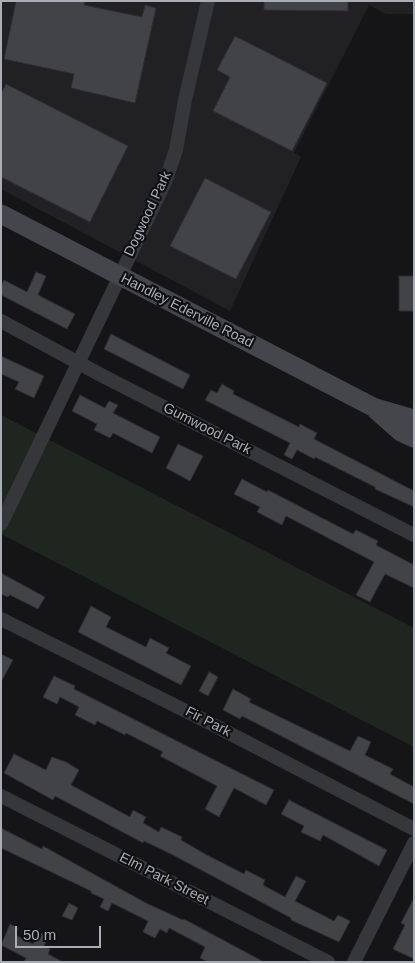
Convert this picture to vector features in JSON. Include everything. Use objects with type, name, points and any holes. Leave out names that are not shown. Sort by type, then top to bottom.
[{"type":"main road","name":"Handley Ederville Road","points":[[1,214],[373,407],[414,419]]},
{"type":"main road","name":"Handley Ederville Road","points":[[373,407],[402,432],[414,438]]},
{"type":"street","name":"Dogwood Park","points":[[1,524],[77,362],[165,182],[176,150],[185,100],[208,1]]},
{"type":"street","name":"Gumwood Park","points":[[1,321],[414,535]]},
{"type":"street","name":"Fir Park","points":[[1,619],[202,719],[414,829]]},
{"type":"street","name":"Elm Park Street","points":[[1,796],[328,962]]},
{"type":"street","points":[[354,962],[414,843]]},
{"type":"shaded area","points":[[1,1],[414,1],[414,14],[386,14],[369,5],[294,153],[301,157],[230,311],[1,189]]},
{"type":"shaded area","points":[[1,415],[414,628],[414,747],[1,534]]},
{"type":"building","points":[[16,1],[85,1],[84,5],[142,17],[145,5],[156,8],[135,103],[71,88],[74,74],[4,59]]},
{"type":"building","points":[[264,1],[348,1],[348,11],[264,10]]},
{"type":"building","points":[[235,36],[327,83],[292,151],[213,111],[230,77],[217,70]]},
{"type":"building","points":[[6,84],[128,146],[90,222],[1,177],[1,94]]},
{"type":"building","points":[[205,178],[271,212],[236,279],[170,246]]},
{"type":"building","points":[[36,272],[46,276],[38,295],[75,314],[67,329],[1,295],[1,286],[4,280],[27,292]]},
{"type":"building","points":[[399,276],[414,276],[414,311],[399,311]]},
{"type":"building","points":[[111,334],[190,375],[183,389],[104,349]]},
{"type":"building","points":[[1,356],[44,376],[34,398],[15,389],[19,382],[1,374]]},
{"type":"building","points":[[222,384],[234,391],[233,394],[299,427],[300,424],[317,433],[314,439],[414,491],[414,507],[375,489],[375,487],[315,457],[314,459],[297,450],[292,459],[284,455],[290,443],[205,400],[211,390],[217,393]]},
{"type":"building","points":[[80,395],[105,408],[109,401],[118,405],[113,413],[160,437],[152,453],[113,433],[110,438],[94,430],[97,424],[72,411]]},
{"type":"building","points":[[178,444],[203,456],[190,481],[166,468]]},
{"type":"building","points":[[242,479],[267,492],[268,490],[353,534],[356,530],[378,541],[376,545],[414,565],[414,588],[385,574],[370,602],[356,595],[374,562],[286,516],[282,525],[257,512],[260,507],[234,494]]},
{"type":"building","points":[[1,573],[45,597],[38,609],[10,595],[8,597],[1,594]]},
{"type":"building","points":[[91,606],[111,617],[106,627],[146,647],[150,638],[169,648],[166,653],[191,666],[181,685],[78,632]]},
{"type":"building","points":[[1,654],[13,660],[1,682]]},
{"type":"building","points":[[209,672],[218,677],[208,696],[199,691]]},
{"type":"building","points":[[54,676],[75,686],[74,689],[274,790],[266,805],[234,788],[219,817],[205,809],[217,786],[160,756],[163,752],[126,733],[125,735],[97,721],[95,725],[75,715],[79,707],[60,697],[57,704],[43,697]]},
{"type":"building","points":[[233,689],[251,699],[249,702],[350,751],[358,736],[371,742],[365,755],[393,769],[390,774],[414,787],[414,804],[242,716],[240,719],[223,710]]},
{"type":"building","points":[[14,754],[46,770],[52,757],[66,762],[79,770],[71,785],[130,817],[133,810],[146,817],[143,823],[159,832],[161,827],[182,837],[181,840],[244,874],[246,870],[265,880],[263,885],[285,897],[296,876],[306,881],[295,901],[334,921],[338,915],[350,921],[339,942],[291,920],[291,918],[173,855],[144,841],[143,843],[55,796],[53,800],[4,773]]},
{"type":"building","points":[[289,800],[387,850],[379,866],[323,835],[320,841],[301,832],[304,826],[281,814]]},
{"type":"building","points":[[1,828],[42,849],[43,846],[146,903],[184,919],[264,962],[208,962],[200,958],[205,947],[169,928],[167,933],[160,929],[155,938],[143,932],[148,921],[112,903],[108,911],[100,907],[104,899],[91,893],[91,891],[1,848]]},
{"type":"building","points":[[414,898],[414,959],[393,949],[405,925],[401,923]]},
{"type":"building","points":[[69,903],[78,908],[72,920],[62,916]]},
{"type":"building","points":[[10,924],[18,928],[15,935],[33,944],[39,932],[48,937],[44,946],[50,949],[48,954],[63,962],[24,962],[26,958],[1,945]]}]
